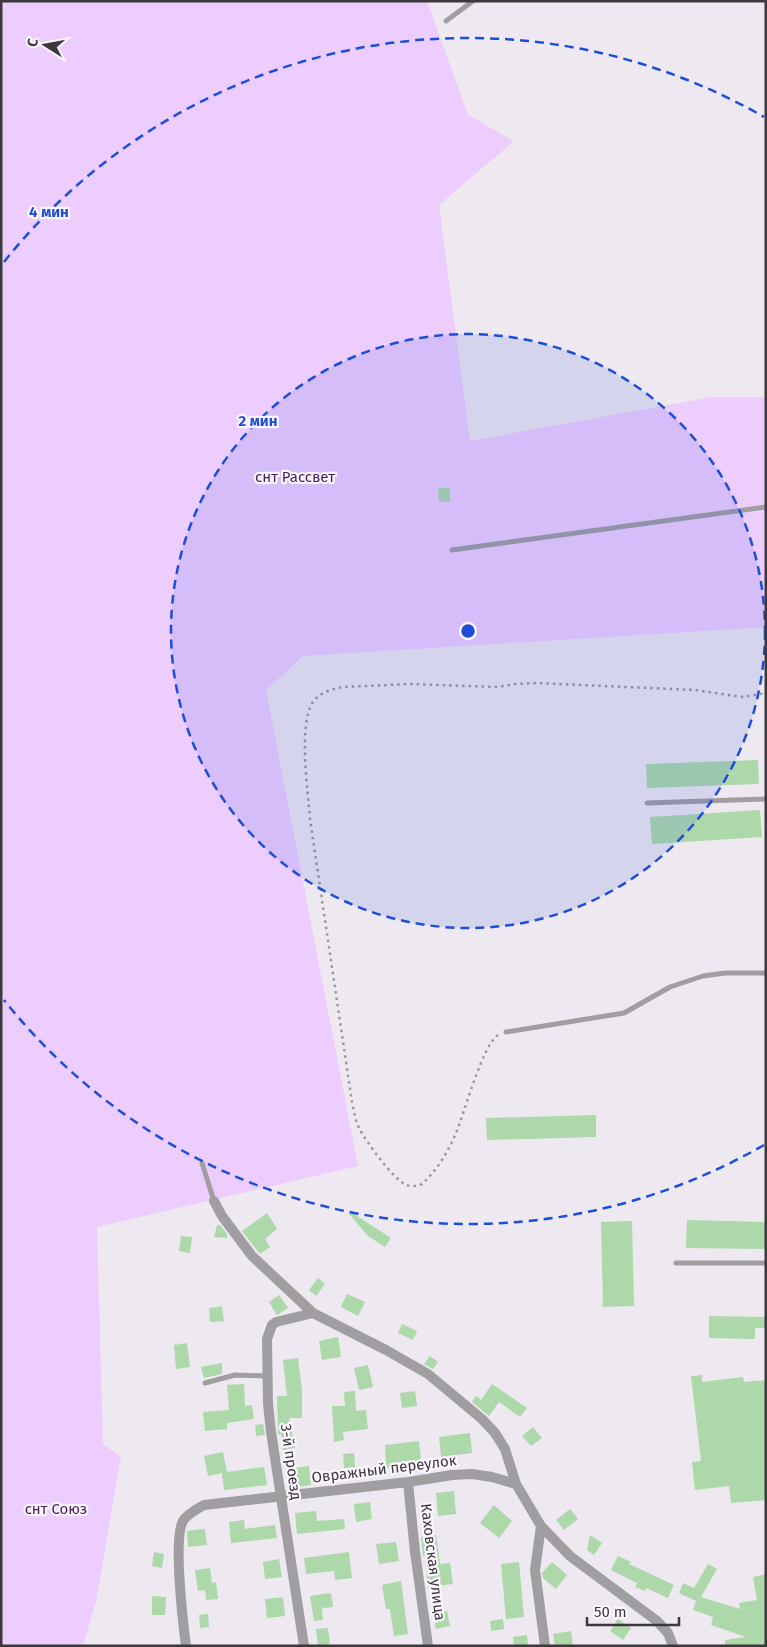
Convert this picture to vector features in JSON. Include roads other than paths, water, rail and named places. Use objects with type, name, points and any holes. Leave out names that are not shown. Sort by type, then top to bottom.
[{"type":"street","points":[[214,1201],[222,1216],[252,1256],[313,1313],[414,1365],[461,1400],[495,1433],[505,1449],[516,1484],[541,1526],[570,1556],[657,1621],[668,1633],[673,1646]]},
{"type":"street","name":"3-й проезд","points":[[304,1646],[271,1432],[267,1376],[267,1339],[272,1325],[281,1320],[313,1313]]},
{"type":"street","name":"Овражный переулок","points":[[186,1646],[180,1578],[180,1533],[184,1520],[195,1509],[204,1504],[408,1482],[452,1475],[472,1474],[492,1477],[516,1484]]},
{"type":"street","name":"Каховская улица","points":[[408,1482],[415,1552],[428,1646]]},
{"type":"street","points":[[541,1526],[535,1570],[545,1646]]},
{"type":"lane","points":[[446,21],[473,1]]},
{"type":"lane","points":[[452,550],[766,507]]},
{"type":"lane","points":[[647,804],[766,799]]},
{"type":"lane","points":[[506,1032],[624,1012],[670,987],[703,976],[725,973],[766,973]]},
{"type":"lane","points":[[202,1164],[214,1201]]},
{"type":"lane","points":[[676,1262],[766,1263]]},
{"type":"lane","points":[[205,1383],[235,1375],[267,1376]]},
{"type":"park label","name":"снт Рассвет","points":[[295,477]]},
{"type":"park label","name":"снт Союз","points":[[56,1509]]}]
